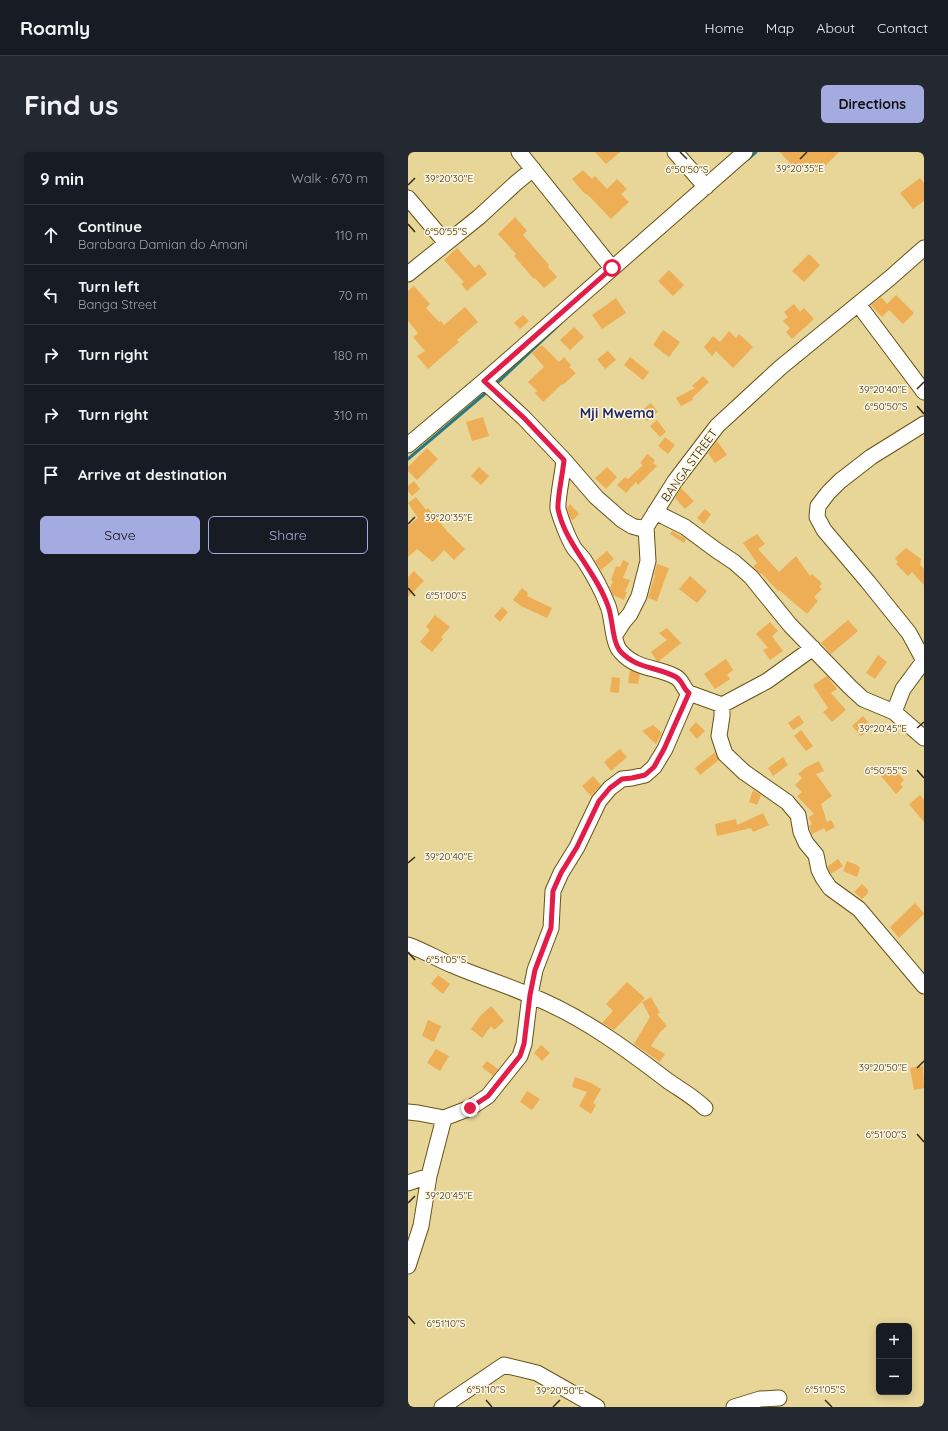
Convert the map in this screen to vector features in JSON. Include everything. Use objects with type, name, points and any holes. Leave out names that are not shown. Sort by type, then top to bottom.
[{"type":"street","points":[[519,152],[612,268]]},
{"type":"street","points":[[675,152],[706,187]]},
{"type":"street","points":[[408,445],[484,381],[745,152]]},
{"type":"street","points":[[408,274],[479,217],[533,169]]},
{"type":"street","points":[[408,198],[446,243]]},
{"type":"street","name":"BANGA STREET","points":[[646,527],[675,480],[717,426],[781,367],[890,278],[924,248]]},
{"type":"street","points":[[858,304],[924,392]]},
{"type":"street","points":[[484,381],[564,460],[596,497],[622,520],[632,526],[639,528],[646,527],[648,561],[639,596],[630,614],[624,620],[615,635]]},
{"type":"street","points":[[894,712],[903,689],[923,662],[922,657],[909,632],[824,530],[817,517],[818,506],[832,489],[857,468],[870,458],[924,424]]},
{"type":"street","points":[[564,460],[558,507],[562,522],[574,547],[594,577],[608,606],[620,651],[626,657],[645,667],[671,674],[678,678],[689,693],[722,705],[767,681],[813,648]]},
{"type":"street","points":[[655,512],[686,527],[734,562],[751,577],[790,625],[850,687],[863,699],[894,712],[924,738]]},
{"type":"street","points":[[408,1112],[444,1118],[470,1108],[488,1096],[520,1056],[524,1044],[530,995],[535,970],[551,928],[553,891],[561,873],[577,847],[599,801],[610,788],[622,779],[645,775],[654,767],[664,749],[689,693]]},
{"type":"street","points":[[722,705],[719,736],[725,754],[744,772],[787,802],[798,815],[801,832],[806,843],[816,855],[819,870],[830,888],[859,909],[924,986]]},
{"type":"street","points":[[408,945],[450,965],[530,995],[596,1029],[638,1058],[669,1082],[695,1098],[705,1108]]},
{"type":"street","points":[[408,1266],[420,1226],[429,1176],[444,1118]]},
{"type":"street","points":[[408,1183],[429,1176]]},
{"type":"street","points":[[442,1407],[504,1365],[537,1373],[597,1407]]},
{"type":"street","points":[[734,1407],[760,1399],[779,1398]]},
{"type":"building","points":[[595,152],[620,152],[606,164]]},
{"type":"building","points":[[780,152],[839,152],[818,173],[807,162],[797,171]]},
{"type":"building","points":[[583,170],[592,179],[595,176],[607,189],[617,179],[627,189],[621,194],[629,202],[611,219],[572,179]]},
{"type":"building","points":[[920,178],[924,183],[924,201],[913,209],[900,193]]},
{"type":"building","points":[[515,217],[527,231],[523,235],[549,265],[548,267],[557,277],[544,288],[514,256],[516,254],[498,234]]},
{"type":"building","points":[[457,248],[475,268],[479,264],[487,274],[467,291],[461,284],[464,282],[444,260]]},
{"type":"building","points":[[809,254],[820,265],[804,282],[792,271]]},
{"type":"building","points":[[669,270],[684,285],[673,296],[658,281]]},
{"type":"building","points":[[414,286],[430,304],[426,308],[439,322],[441,321],[444,325],[465,307],[478,322],[457,340],[459,342],[428,369],[417,356],[425,351],[413,337],[418,333],[408,321],[408,291]]},
{"type":"building","points":[[896,295],[914,313],[903,324],[889,310],[882,317],[871,305],[881,297],[887,304]]},
{"type":"building","points":[[616,298],[626,313],[602,329],[592,315]]},
{"type":"building","points":[[794,304],[800,312],[804,308],[814,319],[792,339],[786,332],[790,328],[783,321],[788,317],[784,312]]},
{"type":"building","points":[[523,315],[529,321],[520,329],[514,323]]},
{"type":"building","points":[[574,327],[584,337],[570,350],[560,340]]},
{"type":"building","points":[[663,330],[680,342],[669,357],[653,345]]},
{"type":"building","points":[[729,331],[736,338],[739,334],[753,347],[733,368],[716,351],[712,356],[704,347],[713,336],[720,342]]},
{"type":"building","points":[[542,345],[559,362],[564,357],[571,365],[569,367],[576,373],[543,402],[535,393],[537,391],[528,382],[544,367],[532,353]]},
{"type":"building","points":[[608,351],[616,360],[605,369],[597,359]]},
{"type":"building","points":[[630,357],[649,372],[643,380],[624,365]]},
{"type":"building","points":[[703,376],[709,382],[692,398],[693,400],[681,406],[676,398],[695,388],[692,386]]},
{"type":"building","points":[[651,403],[658,412],[647,421],[640,412]]},
{"type":"building","points":[[483,417],[489,436],[472,441],[466,422]]},
{"type":"building","points":[[657,420],[666,432],[660,437],[650,426]]},
{"type":"building","points":[[665,437],[675,445],[668,454],[658,446]]},
{"type":"building","points":[[717,441],[727,455],[715,463],[708,453]]},
{"type":"building","points":[[427,448],[438,459],[417,480],[408,471],[408,467]]},
{"type":"building","points":[[647,454],[655,460],[653,463],[657,466],[638,485],[636,482],[626,493],[617,485],[625,477],[628,479],[643,465],[640,463]]},
{"type":"building","points":[[479,467],[489,476],[481,485],[471,476]]},
{"type":"building","points":[[607,467],[617,477],[606,489],[595,478]]},
{"type":"building","points":[[414,481],[420,489],[412,496],[408,491],[408,486]]},
{"type":"building","points":[[681,488],[694,501],[685,509],[675,498]]},
{"type":"building","points":[[416,497],[426,510],[428,508],[447,531],[465,549],[454,560],[444,550],[433,562],[417,549],[408,557],[408,526],[418,518],[408,503]]},
{"type":"building","points":[[570,504],[579,514],[573,520],[570,518],[567,508]]},
{"type":"building","points":[[705,509],[711,514],[704,524],[697,518]]},
{"type":"building","points":[[672,531],[686,539],[684,543],[670,534]]},
{"type":"building","points":[[757,534],[765,544],[758,549],[779,572],[796,556],[810,576],[812,574],[822,583],[819,587],[822,589],[814,597],[818,601],[807,614],[779,590],[778,591],[761,573],[760,574],[753,567],[757,563],[743,543]]},
{"type":"building","points":[[906,548],[921,559],[920,565],[924,569],[924,585],[912,572],[908,576],[896,564],[898,562],[895,558]]},
{"type":"building","points":[[607,551],[614,559],[601,570],[595,561]]},
{"type":"building","points":[[623,560],[629,563],[623,578],[630,580],[625,592],[627,592],[624,600],[613,595],[610,588],[616,566],[620,567]]},
{"type":"building","points":[[657,564],[669,568],[657,601],[648,598]]},
{"type":"building","points":[[414,571],[424,581],[408,597],[408,577]]},
{"type":"building","points":[[690,576],[707,591],[697,603],[679,589]]},
{"type":"building","points":[[522,588],[528,593],[527,596],[552,608],[547,618],[521,606],[513,600]]},
{"type":"building","points":[[502,607],[508,612],[500,622],[494,616]]},
{"type":"building","points":[[435,615],[450,627],[441,637],[443,639],[432,652],[420,642],[430,630],[426,627]]},
{"type":"building","points":[[848,620],[858,631],[831,654],[821,643]]},
{"type":"building","points":[[770,622],[778,631],[772,636],[783,651],[770,660],[763,650],[768,648],[756,634]]},
{"type":"building","points":[[667,628],[681,643],[657,661],[651,652],[667,640],[659,633]]},
{"type":"building","points":[[878,655],[887,662],[875,679],[866,673]]},
{"type":"building","points":[[726,659],[733,670],[727,675],[730,679],[715,689],[704,674]]},
{"type":"building","points":[[630,670],[640,674],[638,684],[628,683]]},
{"type":"building","points":[[827,676],[837,689],[831,693],[846,710],[832,722],[823,712],[828,708],[813,685]]},
{"type":"building","points":[[612,677],[620,678],[619,693],[610,692]]},
{"type":"building","points":[[799,715],[804,723],[793,730],[788,723]]},
{"type":"building","points":[[863,716],[872,727],[861,736],[852,726]]},
{"type":"building","points":[[696,722],[705,731],[697,739],[689,730]]},
{"type":"building","points":[[653,725],[662,733],[656,744],[642,731]]},
{"type":"building","points":[[801,730],[813,746],[806,751],[794,736]]},
{"type":"building","points":[[620,749],[627,757],[611,771],[604,762]]},
{"type":"building","points":[[715,752],[719,760],[700,775],[695,768]]},
{"type":"building","points":[[783,757],[788,765],[773,776],[768,768]]},
{"type":"building","points":[[819,761],[824,771],[816,774],[832,796],[821,804],[827,822],[831,820],[835,827],[826,832],[824,828],[812,834],[809,826],[812,824],[809,817],[814,814],[797,796],[802,792],[795,785],[802,778],[798,774],[805,768]]},
{"type":"building","points":[[890,769],[894,773],[896,771],[904,780],[900,784],[903,787],[896,794],[881,776]]},
{"type":"building","points":[[593,776],[601,785],[591,796],[582,786]]},
{"type":"building","points":[[753,790],[761,795],[757,805],[749,802]]},
{"type":"building","points":[[920,795],[924,800],[924,822],[909,804]]},
{"type":"building","points":[[763,813],[769,825],[753,832],[751,828],[717,836],[715,824],[736,819],[737,825]]},
{"type":"building","points":[[838,859],[843,866],[831,874],[827,867]]},
{"type":"building","points":[[847,861],[857,865],[860,868],[857,877],[843,871]]},
{"type":"building","points":[[862,884],[868,890],[868,893],[862,899],[854,892]]},
{"type":"building","points":[[915,903],[924,914],[899,938],[890,927]]},
{"type":"building","points":[[438,975],[450,984],[443,994],[431,984]]},
{"type":"building","points":[[627,982],[645,998],[614,1030],[602,1023],[613,1011],[606,1004]]},
{"type":"building","points":[[651,997],[660,1013],[657,1014],[667,1026],[661,1031],[651,1046],[665,1054],[660,1062],[634,1044],[650,1017],[642,1002]]},
{"type":"building","points":[[491,1006],[504,1021],[494,1030],[491,1026],[482,1038],[471,1029],[481,1015]]},
{"type":"building","points":[[428,1020],[441,1026],[434,1042],[422,1036]]},
{"type":"building","points":[[541,1045],[550,1053],[542,1061],[534,1053]]},
{"type":"building","points":[[436,1049],[449,1056],[440,1071],[427,1063]]},
{"type":"building","points":[[487,1061],[498,1069],[493,1076],[482,1067]]},
{"type":"building","points":[[923,1066],[924,1088],[914,1090],[910,1068]]},
{"type":"building","points":[[575,1077],[591,1083],[601,1089],[593,1103],[596,1105],[591,1114],[579,1106],[587,1092],[572,1087]]},
{"type":"building","points":[[527,1091],[540,1099],[532,1110],[520,1102]]},
{"type":"waterway","points":[[748,159],[756,152]]},
{"type":"waterway","points":[[495,385],[561,323]]},
{"type":"waterway","points":[[408,459],[488,391]]},
{"type":"district","name":"Mji Mwema","points":[[617,413]]},
{"type":"route","points":[[470,1108],[488,1096],[520,1056],[524,1044],[530,995],[535,970],[551,928],[553,891],[561,873],[577,847],[599,801],[610,788],[622,779],[645,775],[654,767],[664,749],[689,693],[686,691],[678,678],[671,674],[656,671],[636,663],[620,651],[615,639],[608,606],[597,583],[574,547],[562,522],[558,507],[564,460],[524,418],[484,381],[612,268]]}]
